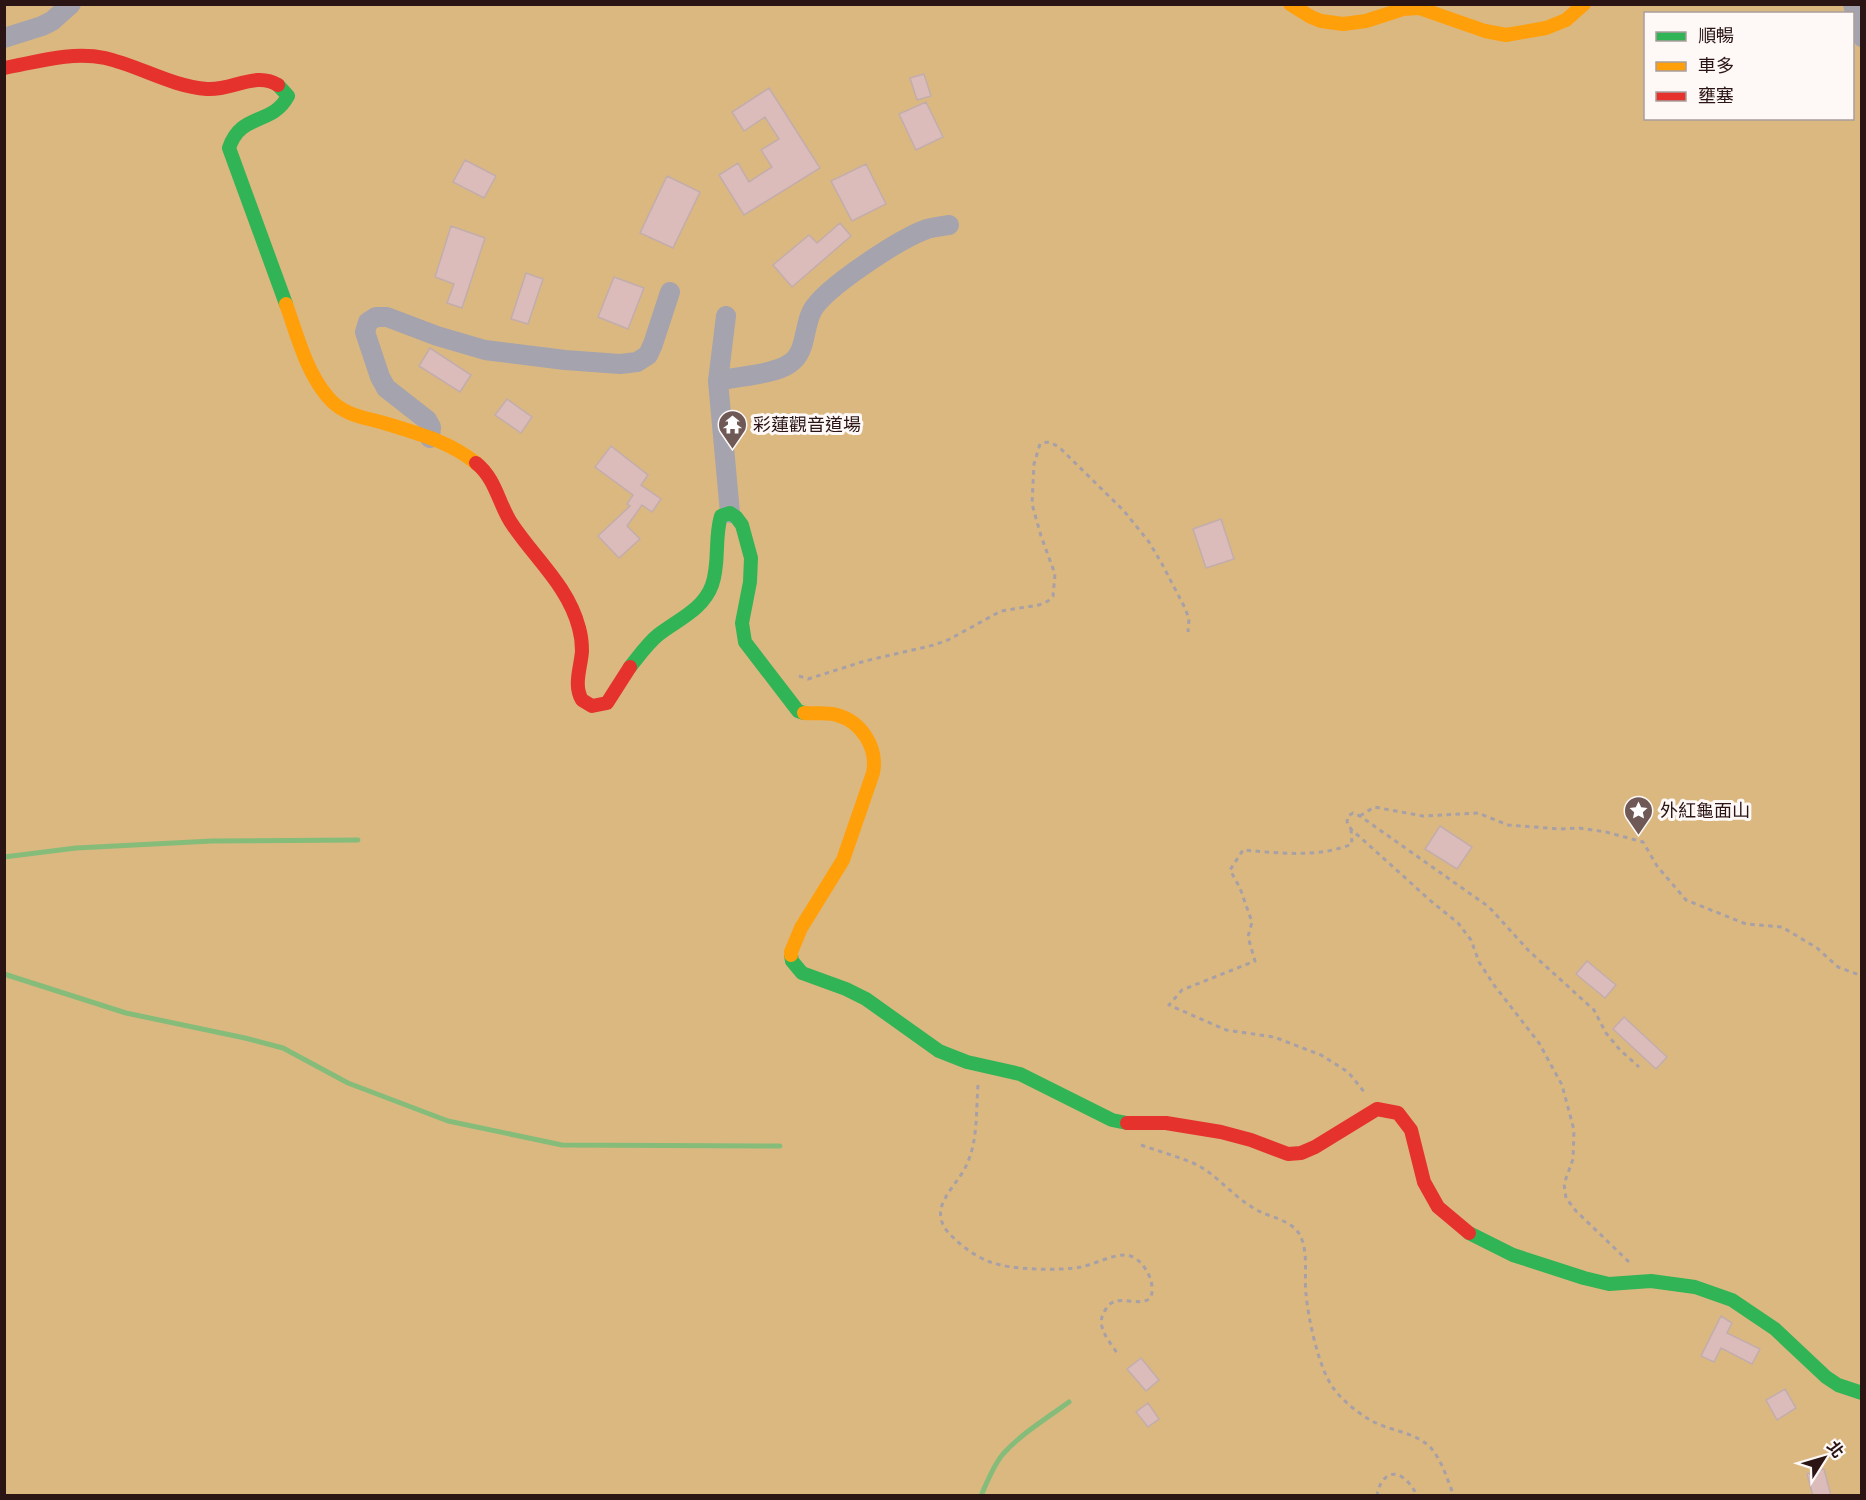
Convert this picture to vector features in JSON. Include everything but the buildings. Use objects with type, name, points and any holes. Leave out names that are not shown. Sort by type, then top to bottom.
[{"type":"street","points":[[4,38],[42,27],[72,4]]},
{"type":"street","points":[[1290,4],[1312,18],[1335,25],[1367,21],[1408,7],[1419,8],[1485,31],[1506,35],[1546,28],[1566,20],[1584,4]]},
{"type":"street","points":[[1853,4],[1862,37]]},
{"type":"street","points":[[4,68],[58,58],[86,56],[112,59],[159,78],[212,90],[255,80],[271,79],[282,86],[288,96],[285,105],[277,111],[243,124],[231,138],[229,148],[304,354],[318,383],[339,408],[453,447],[481,466],[494,483],[511,521],[558,582],[570,605],[579,630],[582,649],[579,696],[586,704],[597,707],[607,703],[653,639],[698,606],[711,591],[715,569],[717,525],[721,516],[730,513],[737,517],[743,526],[751,554],[748,591],[741,614],[741,630],[745,642],[798,711],[806,714],[841,716],[852,723],[867,739],[873,750],[875,762],[843,860],[801,928],[791,952],[792,961],[802,973],[867,999],[939,1051],[980,1065],[1020,1074],[1112,1120],[1128,1123],[1166,1123],[1221,1132],[1288,1154],[1301,1153],[1315,1147],[1377,1108],[1398,1113],[1411,1130],[1424,1182],[1438,1207],[1464,1230],[1513,1255],[1584,1278],[1609,1284],[1651,1281],[1695,1287],[1732,1300],[1775,1329],[1826,1377],[1838,1385],[1862,1393]]},
{"type":"street","points":[[718,381],[770,372],[789,364],[798,356],[811,313],[817,303],[859,269],[911,236],[928,229],[949,225]]},
{"type":"street","points":[[430,438],[431,427],[427,420],[386,388],[380,377],[365,332],[368,322],[376,317],[387,317],[437,336],[485,350],[620,364],[637,362],[648,355],[670,292]]},
{"type":"street","points":[[726,316],[718,381],[730,513]]},
{"type":"path","points":[[792,672],[808,679],[865,661],[934,645],[948,640],[1001,611],[1039,605],[1048,601],[1053,596],[1055,574],[1041,536],[1032,497],[1037,451],[1040,444],[1046,441],[1052,442],[1061,449],[1124,511],[1149,542],[1185,608],[1189,619],[1188,632]]},
{"type":"path","points":[[1360,816],[1374,807],[1423,816],[1478,813],[1508,825],[1560,829],[1579,828],[1606,832],[1643,842],[1657,866],[1686,900],[1746,924],[1782,927],[1817,948],[1838,967],[1862,976]]},
{"type":"path","points":[[1639,1067],[1606,1033],[1594,1010],[1529,951],[1489,907],[1360,816],[1353,813],[1348,816],[1347,822],[1351,829],[1458,923],[1471,940],[1479,962],[1494,986],[1539,1043],[1562,1085],[1574,1130],[1573,1159],[1564,1184],[1566,1198],[1576,1211],[1651,1281]]},
{"type":"path","points":[[1351,829],[1352,844],[1341,849],[1315,852],[1243,850],[1230,870],[1240,888],[1252,922],[1248,937],[1255,961],[1182,990],[1169,1005],[1226,1030],[1274,1037],[1322,1055],[1348,1072],[1377,1108]]},
{"type":"path","points":[[980,1065],[970,1155],[967,1165],[944,1200],[940,1209],[941,1220],[949,1234],[963,1246],[991,1263],[1049,1270],[1080,1267],[1125,1255],[1140,1262],[1148,1272],[1152,1286],[1152,1294],[1148,1300],[1139,1303],[1118,1300],[1110,1304],[1100,1320],[1101,1328],[1117,1353]]},
{"type":"path","points":[[1133,1143],[1195,1163],[1245,1204],[1263,1214],[1288,1223],[1297,1230],[1304,1248],[1306,1294],[1313,1334],[1326,1376],[1333,1388],[1352,1407],[1373,1422],[1420,1439],[1428,1445],[1435,1453],[1454,1496]]},
{"type":"path","points":[[1377,1496],[1380,1482],[1395,1474],[1401,1476],[1418,1496]]},
{"type":"shaded area","points":[[5,5],[1861,5],[1861,1495],[5,1495]]},
{"type":"waterway","points":[[4,857],[76,848],[212,841],[358,840]]},
{"type":"waterway","points":[[4,974],[126,1013],[283,1048],[348,1083],[448,1121],[562,1145],[780,1146]]},
{"type":"waterway","points":[[981,1496],[993,1469],[1003,1454],[1026,1433],[1069,1402]]},
{"type":"traffic: fast","points":[[278,85],[288,96],[274,112],[241,129],[229,148],[286,304]]},
{"type":"traffic: fast","points":[[630,667],[654,639],[689,614],[708,594],[717,560],[721,516],[730,513],[742,525],[751,558],[750,582],[742,623],[745,642],[798,711],[804,713]]},
{"type":"traffic: fast","points":[[791,955],[792,961],[802,973],[866,999],[939,1051],[967,1062],[1020,1074],[1112,1120],[1127,1123]]},
{"type":"traffic: fast","points":[[1469,1233],[1513,1255],[1584,1278],[1609,1284],[1651,1281],[1695,1287],[1732,1300],[1775,1329],[1826,1377],[1838,1385],[1862,1393]]},
{"type":"traffic: slow","points":[[1290,4],[1321,21],[1343,24],[1366,21],[1403,9],[1419,8],[1485,31],[1506,35],[1546,28],[1566,20],[1584,4]]},
{"type":"traffic: slow","points":[[286,304],[313,375],[333,402],[353,414],[432,438],[466,455],[476,463]]},
{"type":"traffic: slow","points":[[791,955],[801,928],[843,860],[873,773],[874,764],[873,754],[866,737],[846,718],[825,713],[804,713]]},
{"type":"traffic: jam","points":[[4,68],[54,58],[92,56],[105,58],[193,87],[216,89],[261,80],[278,85]]},
{"type":"traffic: jam","points":[[476,463],[488,476],[510,521],[549,572],[567,598],[574,613],[582,642],[578,682],[582,700],[592,706],[607,703],[630,667]]},
{"type":"traffic: jam","points":[[1127,1123],[1166,1123],[1221,1132],[1288,1154],[1301,1153],[1315,1147],[1377,1109],[1398,1113],[1411,1130],[1424,1182],[1438,1207],[1469,1233]]},
{"type":"place","name":"彩蓮觀音道場","points":[[732,450]]},
{"type":"place","name":"外紅龜面山","points":[[1639,836]]}]
